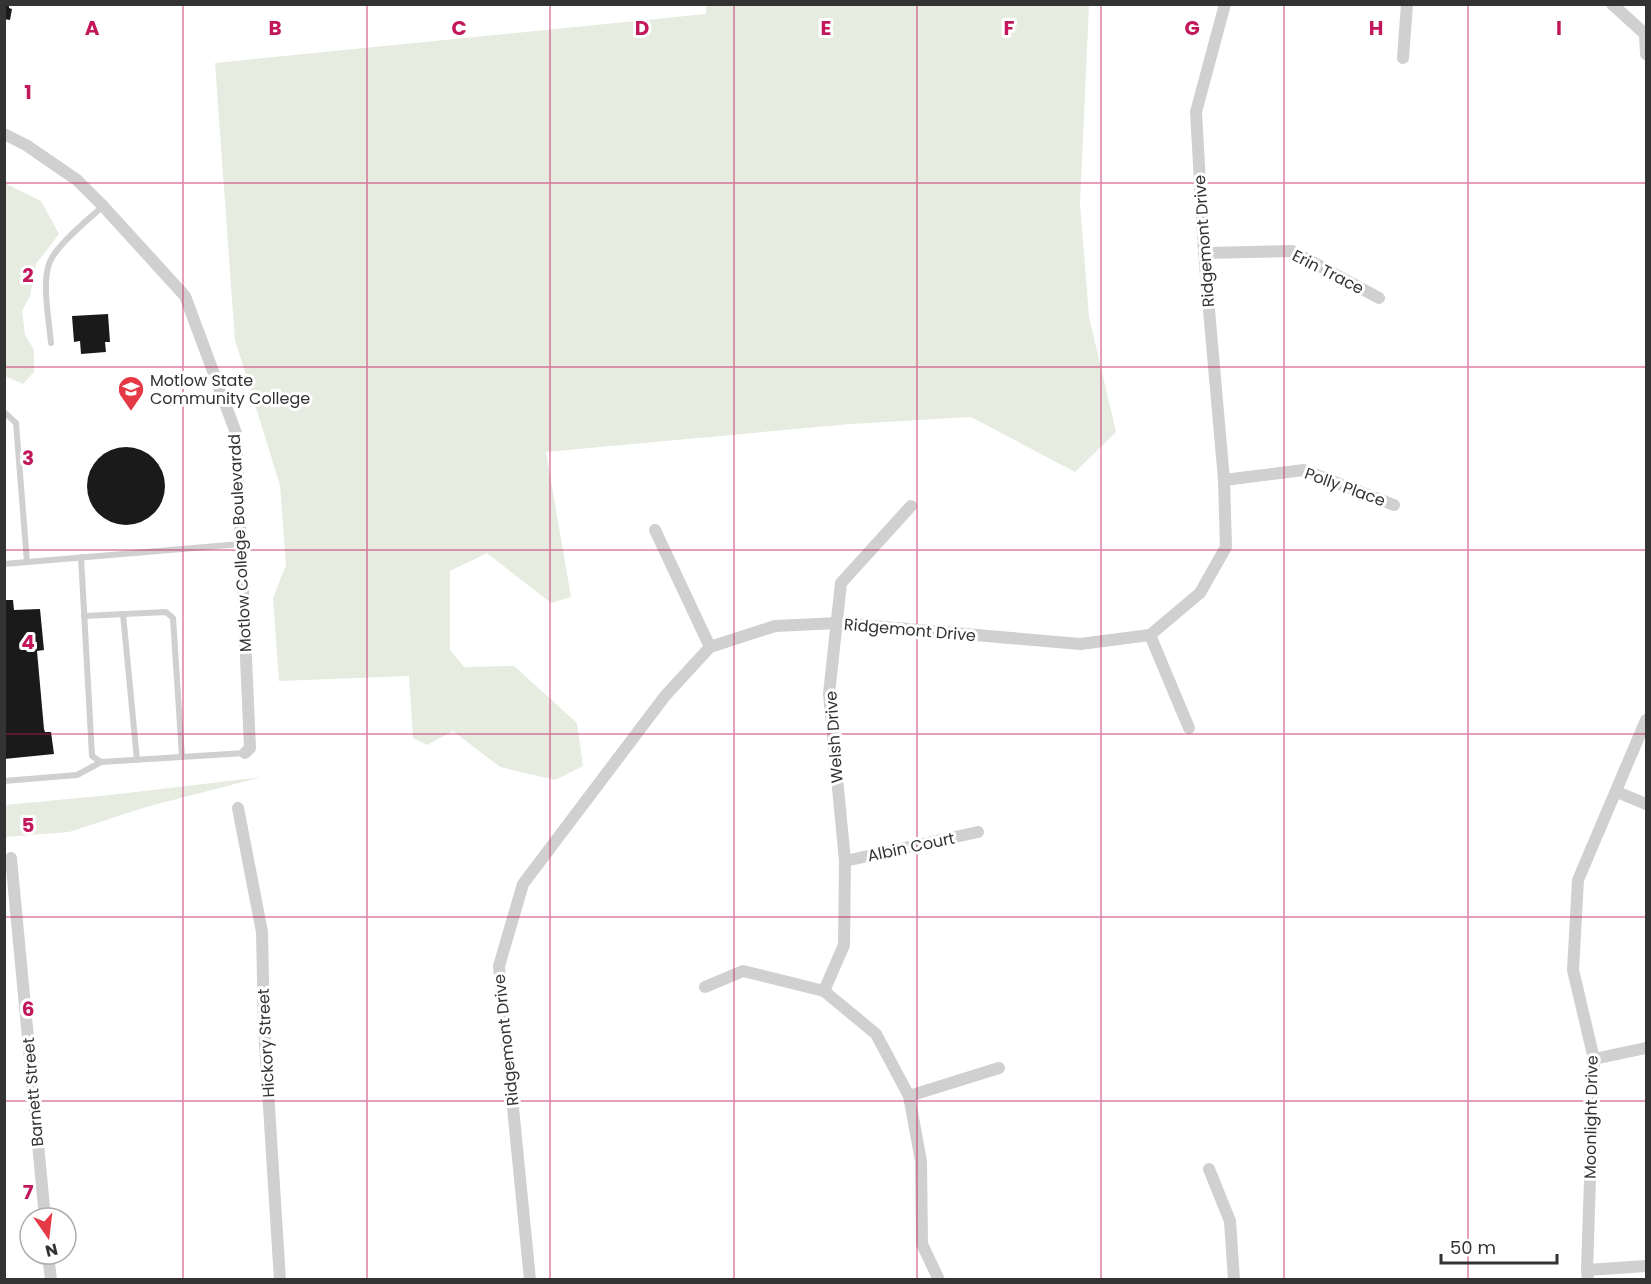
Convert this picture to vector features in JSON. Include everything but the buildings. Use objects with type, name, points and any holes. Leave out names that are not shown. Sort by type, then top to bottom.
[{"type":"street","name":"Ridgemont Drive","points":[[530,1280],[499,966],[523,884],[665,696],[710,646],[775,626],[837,623],[1080,644],[1150,635],[1200,593],[1226,547],[1224,480],[1204,253],[1196,112],[1225,4]]},
{"type":"street","points":[[1402,58],[1407,4]]},
{"type":"street","points":[[1612,4],[1645,34],[1647,54]]},
{"type":"street","name":"Motlow College Boulevardd","points":[[4,134],[26,145],[77,180],[185,296],[236,433],[250,748],[245,753]]},
{"type":"street","name":"Erin Trace","points":[[1204,253],[1292,251],[1379,298]]},
{"type":"street","name":"Polly Place","points":[[1224,480],[1304,470],[1394,505]]},
{"type":"street","name":"Welsh Drive","points":[[824,991],[844,945],[845,861],[829,694],[841,583],[911,506]]},
{"type":"street","points":[[655,530],[710,646]]},
{"type":"street","points":[[1150,635],[1189,728]]},
{"type":"street","name":"Moonlight Drive","points":[[1587,1275],[1594,1059],[1573,970],[1578,880],[1647,720]]},
{"type":"street","points":[[1617,792],[1647,804]]},
{"type":"street","name":"Hickory Street","points":[[238,808],[262,932],[264,1028],[280,1280]]},
{"type":"street","name":"Albin Court","points":[[845,861],[978,832]]},
{"type":"street","name":"Barnett Street","points":[[11,858],[44,1206]]},
{"type":"street","points":[[705,987],[743,971],[824,991],[876,1034],[909,1096],[921,1161],[922,1244],[939,1280]]},
{"type":"street","points":[[1594,1059],[1647,1048]]},
{"type":"street","points":[[909,1096],[999,1068]]},
{"type":"street","points":[[1209,1169],[1230,1221],[1234,1280]]},
{"type":"street","points":[[1587,1275],[1647,1266]]},
{"type":"lane","points":[[51,343],[46,277],[50,262],[57,250],[103,206]]},
{"type":"lane","points":[[4,412],[16,423],[27,562]]},
{"type":"lane","points":[[4,564],[241,544]]},
{"type":"lane","points":[[81,557],[92,756],[101,762]]},
{"type":"lane","points":[[84,616],[166,612],[173,618],[182,758]]},
{"type":"lane","points":[[123,614],[137,760]]},
{"type":"lane","points":[[4,781],[77,775],[101,762],[245,753]]},
{"type":"shaded area","points":[[706,5],[1089,5],[1080,203],[1089,317],[1116,432],[1075,472],[971,417],[850,424],[546,452],[571,597],[551,603],[487,553],[450,571],[450,650],[464,667],[514,666],[577,723],[583,766],[555,780],[500,767],[453,731],[427,745],[413,738],[409,676],[279,681],[273,598],[286,565],[280,485],[235,340],[215,63],[706,14]]},
{"type":"shaded area","points":[[4,183],[41,201],[59,234],[36,264],[30,296],[22,311],[25,335],[34,350],[34,372],[23,384],[5,376]]},
{"type":"shaded area","points":[[262,777],[146,807],[69,832],[5,837],[5,805]]},
{"type":"place","name":"Motlow State Community College","points":[[131,412]]}]
